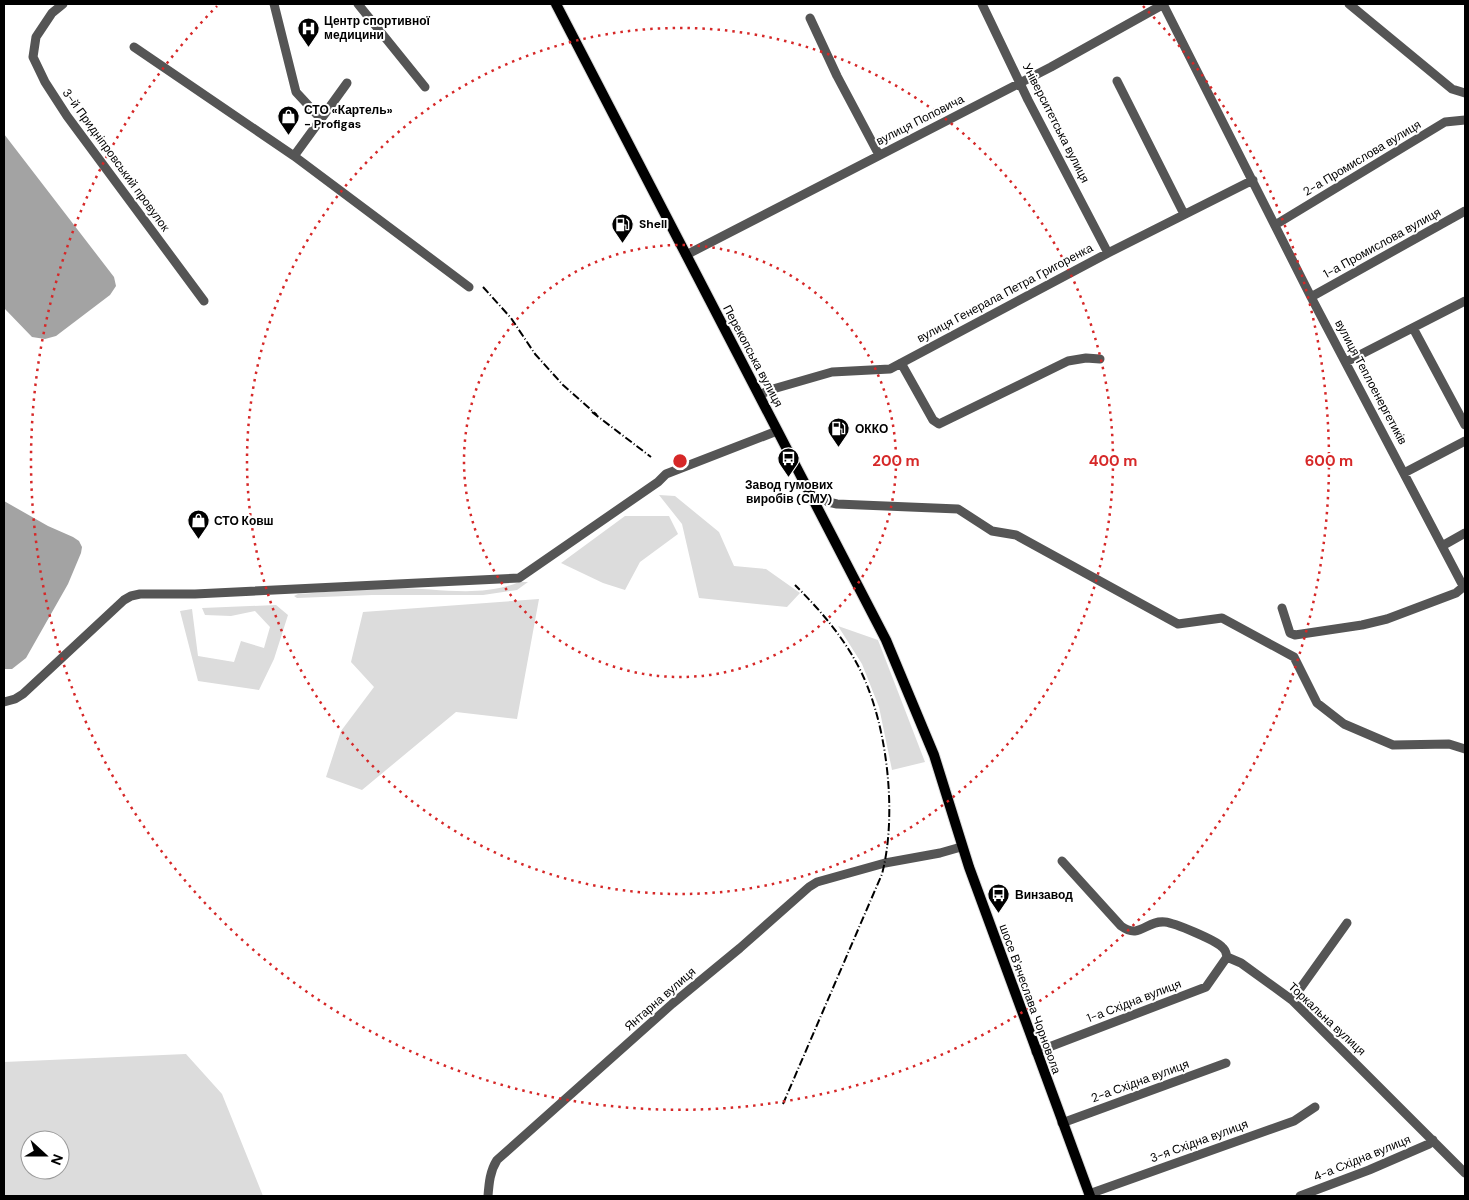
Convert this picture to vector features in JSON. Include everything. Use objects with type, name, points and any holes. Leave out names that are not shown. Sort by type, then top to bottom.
[{"type":"main road","name":"Перекопська вулиця","points":[[556,4],[886,640],[921,723]]},
{"type":"main road","name":"шосе В'ячеслава Чорновола","points":[[921,723],[938,768],[962,847],[1090,1195]]},
{"type":"street","name":"3-й Придніпровський провулок","points":[[63,4],[52,13],[36,37],[33,57],[45,82],[67,116],[204,301]]},
{"type":"street","points":[[274,4],[296,92],[321,119]]},
{"type":"street","points":[[358,4],[425,87]]},
{"type":"street","name":"Університетська вулиця","points":[[982,4],[1028,100],[1108,253]]},
{"type":"street","name":"вулиця Поповича","points":[[686,254],[1084,49],[1163,4]]},
{"type":"street","name":"вулиця Теплоенергетиків","points":[[1163,4],[1311,297],[1461,580],[1462,588],[1456,593],[1387,619],[1362,625],[1295,635],[1290,633],[1282,608]]},
{"type":"street","points":[[1349,4],[1452,90],[1465,93]]},
{"type":"street","points":[[810,18],[837,76],[879,155]]},
{"type":"street","points":[[134,47],[294,156],[469,287]]},
{"type":"street","points":[[1117,81],[1184,214]]},
{"type":"street","points":[[294,156],[347,83]]},
{"type":"street","name":"2-а Промислова вулиця","points":[[1275,225],[1445,122],[1465,120]]},
{"type":"street","name":"вулиця Генерала Петра Григоренка","points":[[759,395],[773,389],[832,372],[886,369],[901,363],[1108,253],[1252,180]]},
{"type":"street","name":"1-а Промислова вулиця","points":[[1311,297],[1465,211]]},
{"type":"street","points":[[1346,362],[1465,301]]},
{"type":"street","points":[[1413,328],[1465,424]]},
{"type":"street","points":[[901,363],[933,420],[939,424],[1068,361],[1086,358],[1100,359]]},
{"type":"street","points":[[4,702],[15,699],[23,694],[124,600],[131,596],[140,594],[195,594],[520,578],[658,482],[666,474],[777,431]]},
{"type":"street","points":[[1404,473],[1465,441]]},
{"type":"street","points":[[828,502],[837,504],[958,509],[992,531],[1016,535],[1178,624],[1222,618],[1294,657],[1317,703],[1344,724],[1393,745],[1449,744],[1465,749]]},
{"type":"street","points":[[1442,546],[1465,533]]},
{"type":"street","name":"Янтарна вулиця","points":[[488,1196],[492,1167],[497,1160],[665,1011],[809,887],[817,882],[885,864],[962,847]]},
{"type":"street","name":"Торкальна вулиця","points":[[1062,861],[1121,926],[1128,931],[1138,932],[1151,924],[1164,922],[1213,941],[1226,951],[1227,958],[1241,963],[1292,1000],[1465,1173]]},
{"type":"street","points":[[1292,1000],[1347,923]]},
{"type":"street","name":"1-а Східна вулиця","points":[[1036,1052],[1206,987],[1227,958]]},
{"type":"street","name":"2-а Східна вулиця","points":[[1062,1122],[1226,1063]]},
{"type":"street","name":"3-я Східна вулиця","points":[[1090,1195],[1294,1121],[1315,1107]]},
{"type":"street","name":"4-а Східна вулиця","points":[[1300,1196],[1369,1170],[1429,1144],[1433,1140]]},
{"type":"shaded area","points":[[4,134],[114,277],[116,286],[110,295],[56,336],[45,339],[32,337],[4,308]]},
{"type":"shaded area","points":[[659,495],[675,496],[719,532],[734,566],[766,569],[800,593],[787,607],[699,598],[682,524]]},
{"type":"shaded area","points":[[4,501],[48,526],[73,537],[79,541],[82,547],[68,584],[26,658],[12,669],[4,669]]},
{"type":"shaded area","points":[[625,516],[669,516],[678,534],[640,562],[625,590],[603,583],[561,563]]},
{"type":"shaded area","points":[[519,582],[528,582],[517,590],[483,595],[372,595],[297,598],[294,596],[298,594],[379,588],[472,591],[504,587]]},
{"type":"shaded area","points":[[539,599],[517,719],[456,712],[362,790],[326,777],[341,731],[374,687],[351,662],[363,612]]},
{"type":"shaded area","points":[[276,605],[288,615],[274,659],[259,690],[198,681],[180,611],[192,609],[198,656],[234,662],[241,641],[264,648],[270,627],[255,611],[231,616],[205,615],[202,608]]},
{"type":"shaded area","points":[[838,626],[878,640],[925,762],[892,770],[879,707],[862,664]]},
{"type":"shaded area","points":[[186,1054],[222,1094],[263,1196],[4,1196],[4,1062]]},
{"type":"railway","points":[[483,287],[511,318],[535,354],[563,385],[597,415]]},
{"type":"railway","points":[[592,412],[651,457]]},
{"type":"railway","points":[[783,1104],[882,874],[887,850],[889,823],[887,766],[882,737],[867,684],[850,651],[836,631],[795,585]]},
{"type":"place","name":"Центр спортивної медицини","points":[[308,47]]},
{"type":"place","name":"СТО «Картель» - Profigas","points":[[288,136]]},
{"type":"place","name":"Shell","points":[[623,243]]},
{"type":"place","name":"ОККО","points":[[839,448]]},
{"type":"place","name":"Завод гумових виробів (СМУ)","points":[[789,477]]},
{"type":"place","name":"СТО Ковш","points":[[198,540]]},
{"type":"place","name":"Винзавод","points":[[999,914]]}]
